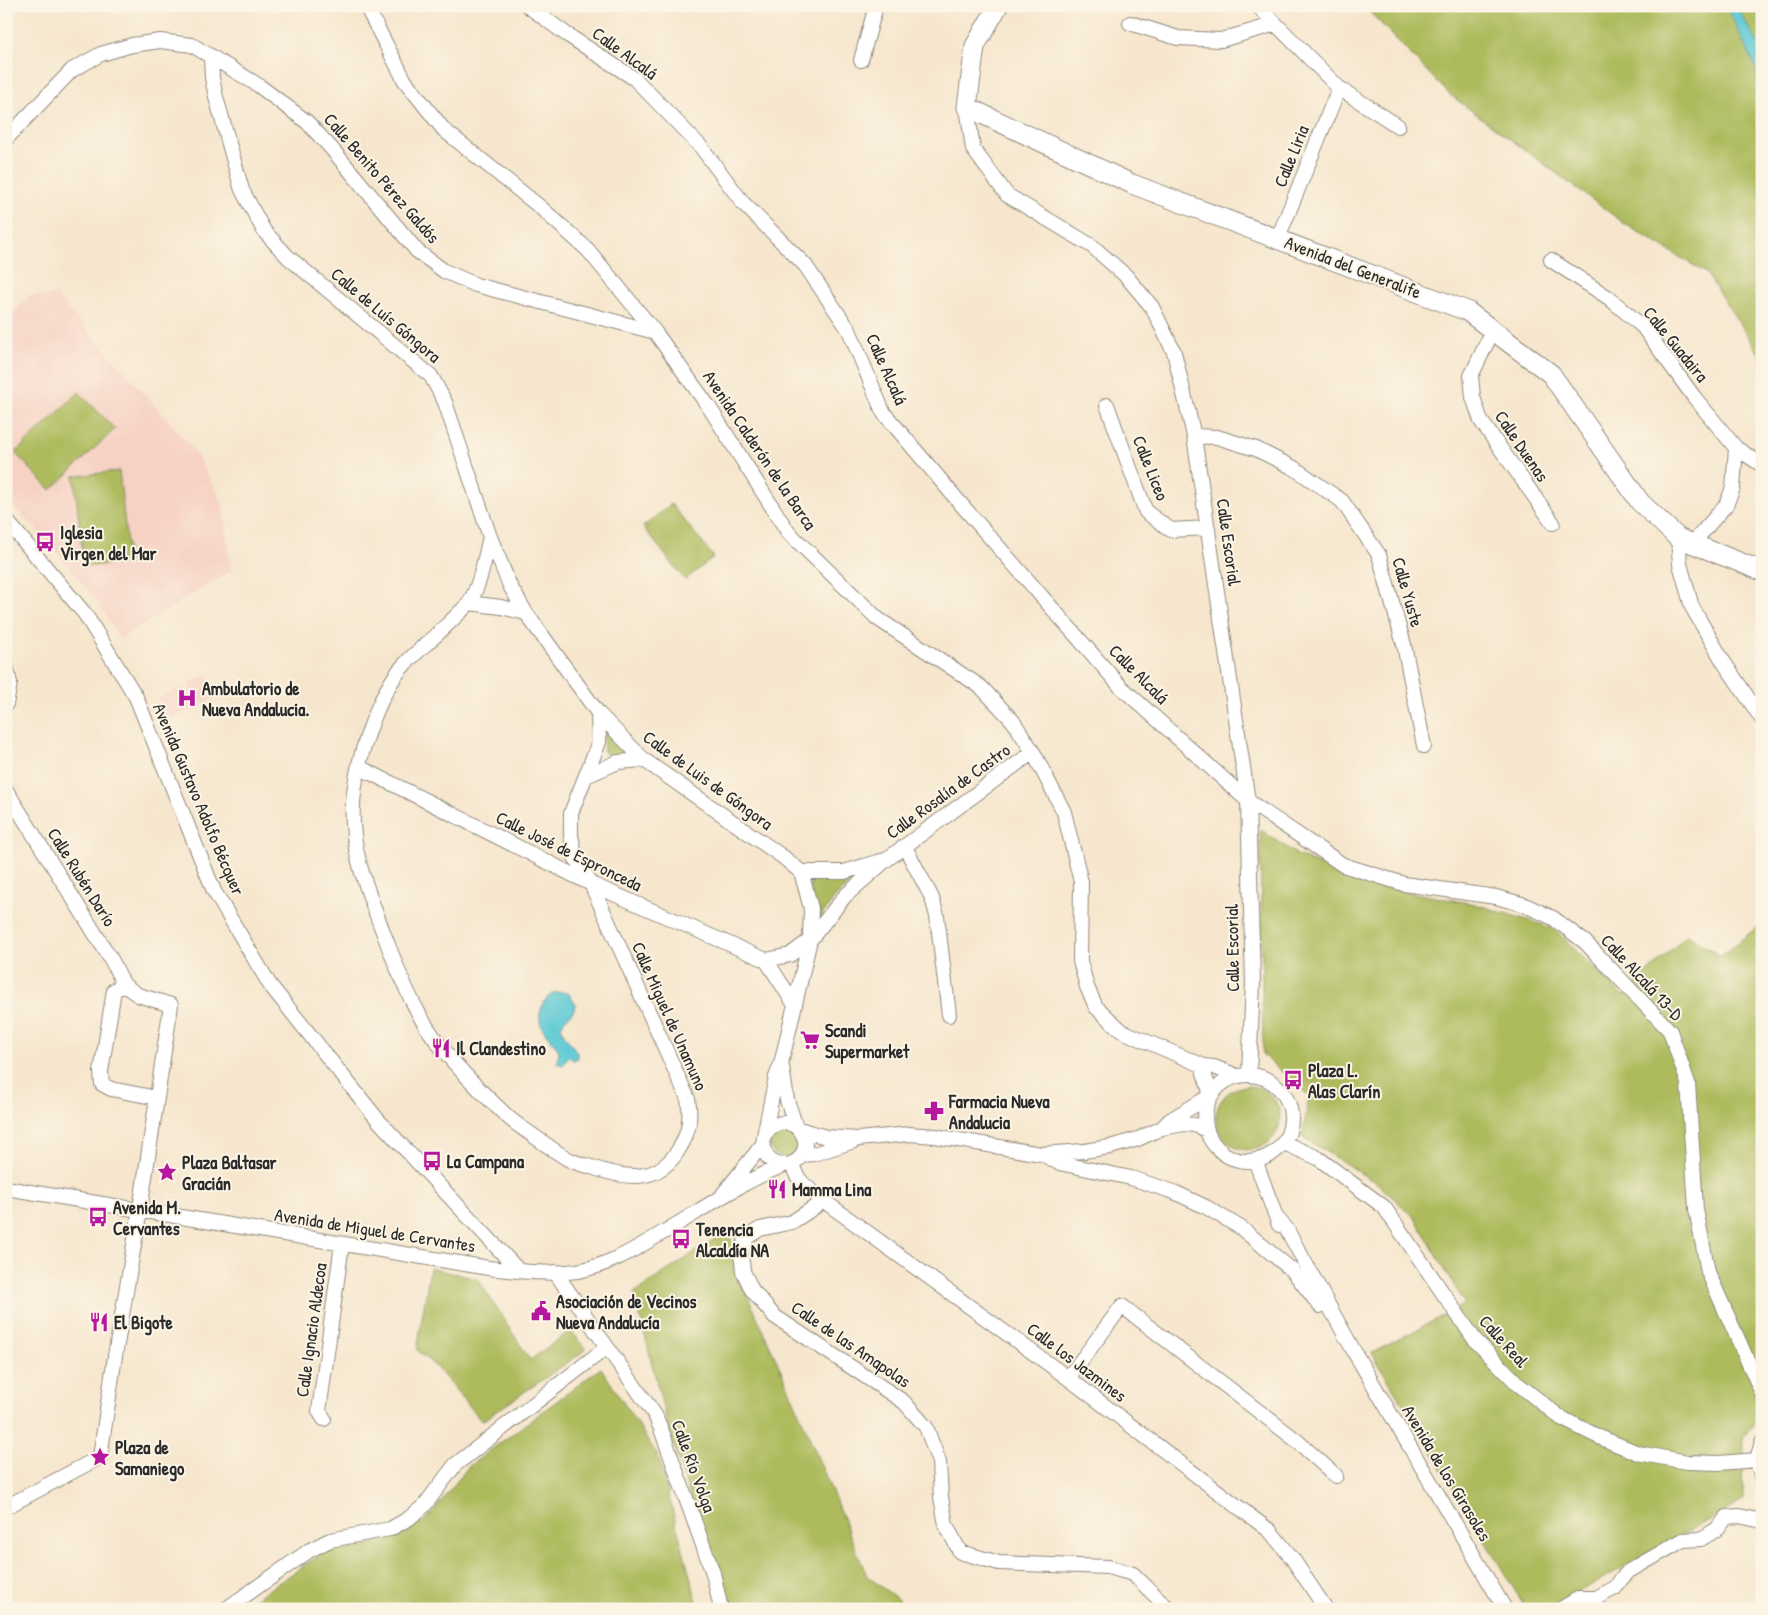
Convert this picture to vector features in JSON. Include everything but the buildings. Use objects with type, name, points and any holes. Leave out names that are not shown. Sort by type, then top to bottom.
[{"type":"street","name":"Avenida Calderón de la Barca","points":[[366,6],[405,81],[444,130],[540,207],[588,250],[655,332],[709,407],[788,532],[878,619],[981,687],[1013,721],[1033,752],[1064,812],[1081,882],[1080,961],[1087,987],[1096,1007],[1122,1031],[1204,1066],[1243,1075]]},
{"type":"street","name":"Calle Alcalá","points":[[528,6],[566,34],[635,79],[701,146],[743,203],[805,266],[849,330],[883,412],[921,458],[1121,686],[1248,801]]},
{"type":"street","points":[[861,60],[876,6]]},
{"type":"street","points":[[967,107],[974,46],[998,6]]},
{"type":"street","points":[[1258,6],[1338,88],[1398,126]]},
{"type":"street","points":[[1130,23],[1178,38],[1221,40],[1276,24]]},
{"type":"street","name":"Calle Benito Pérez Galdós","points":[[6,139],[72,70],[101,54],[132,45],[160,41],[192,46],[258,85],[307,122],[417,251],[444,271],[476,286],[655,332]]},
{"type":"street","name":"Calle de Luís Góngora","points":[[211,56],[212,78],[216,97],[242,190],[264,231],[288,257],[431,376],[445,402],[490,537],[510,586],[526,613],[598,713]]},
{"type":"street","name":"Calle Liria","points":[[1278,238],[1338,88]]},
{"type":"street","name":"Calle Escorial","points":[[967,107],[973,149],[1007,195],[1092,246],[1126,276],[1152,307],[1174,352],[1194,436],[1248,801],[1253,983],[1243,1075]]},
{"type":"street","name":"Avenida del Generalife","points":[[967,107],[1132,184],[1467,310],[1551,374],[1640,502],[1685,541],[1762,572]]},
{"type":"street","name":"Calle Guadaira","points":[[1551,260],[1609,298],[1643,327],[1694,397],[1736,448],[1762,465]]},
{"type":"street","name":"Calle Duenas","points":[[1493,330],[1471,376],[1473,397],[1481,421],[1553,523]]},
{"type":"street","name":"Calle Liceo","points":[[1107,405],[1146,512],[1171,530],[1208,528]]},
{"type":"street","name":"Calle Yuste","points":[[1194,436],[1217,437],[1256,449],[1294,468],[1342,500],[1379,555],[1404,645],[1424,746]]},
{"type":"street","points":[[1736,448],[1733,488],[1726,505],[1685,541],[1680,564],[1692,607],[1723,661],[1762,719]]},
{"type":"street","name":"Avenida Gustavo Adolfo Bécquer","points":[[6,520],[85,614],[136,697],[214,891],[270,986],[378,1120],[519,1271]]},
{"type":"street","points":[[490,537],[481,573],[469,603],[501,607],[526,613]]},
{"type":"street","name":"Calle Miguel de Unamuno","points":[[469,603],[404,665],[390,685],[378,710],[362,754],[353,805],[356,852],[363,879],[397,968],[419,1015],[444,1052],[511,1120],[570,1160],[616,1176],[638,1177],[662,1168],[672,1159],[682,1146],[691,1112],[688,1099],[591,884],[576,857],[571,813],[599,742],[598,713]]},
{"type":"street","points":[[6,666],[10,683],[6,704]]},
{"type":"street","name":"Calle de Luis de Góngora","points":[[598,713],[644,760],[783,857],[801,872]]},
{"type":"street","name":"Calle Rosalía de Castro","points":[[810,940],[844,896],[886,860],[1033,752]]},
{"type":"street","points":[[586,776],[618,762],[644,760]]},
{"type":"street","name":"Calle José de Espronceda","points":[[359,767],[591,884],[766,960]]},
{"type":"street","name":"Calle Rubén Darío","points":[[6,790],[112,961],[124,985]]},
{"type":"street","name":"Calle Alcalá 13-D","points":[[1248,801],[1343,865],[1404,884],[1496,897],[1525,905],[1553,918],[1585,942],[1670,1031],[1688,1083],[1696,1209],[1708,1272],[1762,1393]]},
{"type":"street","points":[[904,847],[932,898],[937,916],[949,1015]]},
{"type":"street","points":[[781,1064],[787,1100],[797,1128],[805,1142],[792,1161],[777,1164],[767,1156],[764,1140],[776,1077],[781,1064],[810,940],[811,908],[801,872],[844,872],[886,860]]},
{"type":"street","points":[[795,1006],[766,960],[790,954],[810,940]]},
{"type":"street","points":[[6,1507],[100,1457],[140,1210],[157,1098],[171,1005],[138,995],[124,985],[114,990],[101,1072],[102,1084],[110,1089],[157,1098]]},
{"type":"street","points":[[1204,1066],[1211,1096]]},
{"type":"street","points":[[1243,1075],[1262,1076],[1274,1083],[1284,1092],[1290,1104],[1292,1118],[1290,1131],[1284,1143],[1266,1157],[1255,1160],[1243,1160],[1226,1154],[1212,1141],[1205,1119],[1206,1107],[1211,1096],[1226,1080],[1243,1075]]},
{"type":"street","name":"Avenida de Miguel de Cervantes","points":[[1162,1128],[1170,1120],[1211,1096]]},
{"type":"street","points":[[764,1140],[768,1131],[778,1124],[790,1124],[797,1128]]},
{"type":"street","name":"Avenida de Miguel de Cervantes","points":[[797,1128],[826,1137],[858,1139],[909,1134],[935,1136],[1041,1154],[1110,1147],[1138,1139],[1162,1128],[1184,1124],[1195,1125],[1207,1130]]},
{"type":"street","name":"Avenida de Miguel de Cervantes","points":[[6,1188],[489,1268],[538,1273],[578,1271],[612,1261],[761,1174],[792,1161],[858,1139]]},
{"type":"street","name":"Avenida de Miguel de Cervantes","points":[[721,1196],[764,1140]]},
{"type":"street","name":"Calle Real","points":[[1284,1143],[1318,1158],[1384,1207],[1475,1340],[1518,1384],[1561,1418],[1599,1437],[1638,1453],[1687,1462],[1719,1463],[1757,1460]]},
{"type":"street","name":"Avenida de los Girasoles","points":[[1041,1154],[1059,1163],[1131,1178],[1174,1192],[1241,1228],[1293,1271],[1305,1284],[1356,1356]]},
{"type":"street","name":"Avenida de los Girasoles","points":[[1255,1160],[1278,1218],[1293,1271]]},
{"type":"street","name":"Calle los Jazmines","points":[[792,1161],[794,1174],[824,1201],[1068,1378],[1270,1532],[1292,1558],[1326,1609]]},
{"type":"street","name":"Calle de las Amapolas","points":[[824,1201],[792,1222],[760,1229],[747,1237],[740,1253],[743,1271],[752,1290],[774,1316],[904,1402],[926,1427],[939,1462],[940,1497],[946,1525],[960,1552],[999,1563],[1108,1567],[1133,1574],[1169,1609]]},
{"type":"street","name":"Avenida de los Girasoles","points":[[1278,1218],[1286,1228],[1356,1356],[1506,1609]]},
{"type":"street","name":"Calle Ignacio Aldecoa","points":[[324,1419],[319,1411],[342,1244]]},
{"type":"street","name":"Calle Río Volga","points":[[555,1272],[655,1415],[712,1572],[721,1609]]},
{"type":"street","points":[[1068,1378],[1122,1306],[1296,1440],[1336,1476]]},
{"type":"street","points":[[226,1609],[310,1550],[330,1540],[390,1529],[408,1519],[424,1506],[455,1465],[607,1347]]},
{"type":"street","points":[[1762,1442],[1757,1460],[1762,1479]]},
{"type":"street","points":[[1561,1609],[1579,1598],[1596,1598],[1615,1588],[1629,1571],[1683,1540],[1701,1539],[1717,1529],[1727,1517],[1739,1516],[1762,1521]]},
{"type":"shaded area","points":[[55,294],[193,449],[223,504],[231,571],[120,639],[96,600],[59,555],[31,523],[6,501],[6,322],[29,296]]},
{"type":"shaded area","name":"Ambulatorio de Nueva Andalucia.","points":[[206,675],[217,697],[168,720],[158,698],[183,687],[187,696],[191,694],[187,684]]},
{"type":"green space","points":[[1364,6],[1762,6],[1762,358],[1706,273],[1625,224],[1449,94]]},
{"type":"green space","points":[[79,392],[115,429],[51,490],[15,453]]},
{"type":"green space","points":[[119,471],[129,562],[84,567],[74,476]]},
{"type":"green space","points":[[671,504],[714,557],[685,580],[643,527]]},
{"type":"green space","points":[[603,727],[629,756],[609,756],[604,752]]},
{"type":"green space","points":[[1260,829],[1299,856],[1370,885],[1475,904],[1553,928],[1623,996],[1687,935],[1721,956],[1762,923],[1762,1413],[1744,1438],[1743,1501],[1548,1609],[1526,1609],[1372,1353],[1465,1304],[1415,1218],[1378,1184],[1302,1137],[1309,1096],[1263,1055]]},
{"type":"green space","points":[[859,875],[835,897],[816,924],[810,882],[817,877],[842,878]]},
{"type":"green space","points":[[1242,1086],[1254,1086],[1271,1095],[1278,1106],[1280,1118],[1278,1130],[1271,1141],[1254,1150],[1242,1150],[1230,1145],[1221,1136],[1216,1124],[1216,1112],[1221,1100],[1230,1091]]},
{"type":"green space","points":[[784,1130],[794,1134],[798,1144],[794,1154],[784,1158],[774,1154],[770,1144],[774,1134]]},
{"type":"green space","points":[[728,1230],[749,1299],[788,1386],[867,1576],[911,1609],[725,1609],[667,1423],[634,1293]]},
{"type":"green space","points":[[430,1268],[478,1279],[530,1360],[571,1330],[586,1350],[482,1421],[438,1369],[417,1350]]},
{"type":"green space","points":[[601,1368],[658,1456],[699,1609],[240,1609],[324,1552],[364,1545],[403,1535],[429,1517],[468,1467]]},
{"type":"water","points":[[1726,6],[1736,6],[1762,50],[1762,103],[1755,65]]},
{"type":"water","points":[[563,992],[569,994],[575,1004],[573,1011],[564,1021],[561,1028],[578,1058],[573,1060],[570,1057],[567,1058],[563,1065],[557,1063],[559,1051],[544,1031],[540,1021],[543,1005],[549,996],[554,993]]},
{"type":"place","name":"Iglesia Virgen del Mar","points":[[45,542]]},
{"type":"place","name":"Ambulatorio de Nueva Andalucia.","points":[[187,698]]},
{"type":"place","name":"Scandi Supermarket","points":[[810,1040]]},
{"type":"place","name":"Il Clandestino","points":[[441,1048]]},
{"type":"place","name":"Plaza L. Alas Clarín","points":[[1293,1080]]},
{"type":"place","name":"Farmacia Nueva Andalucia","points":[[934,1111]]},
{"type":"place","name":"La Campana","points":[[432,1161]]},
{"type":"place","name":"Plaza Baltasar Gracián","points":[[167,1172]]},
{"type":"place","name":"Mamma Lina","points":[[777,1189]]},
{"type":"place","name":"Avenida M. Cervantes","points":[[98,1217]]},
{"type":"place","name":"Tenencia Alcaldía NA","points":[[681,1239]]},
{"type":"place","name":"Asociación de Vecinos Nueva Andalucía","points":[[541,1311]]},
{"type":"place","name":"El Bigote","points":[[99,1322]]},
{"type":"place","name":"Plaza de Samaniego","points":[[100,1457]]}]
